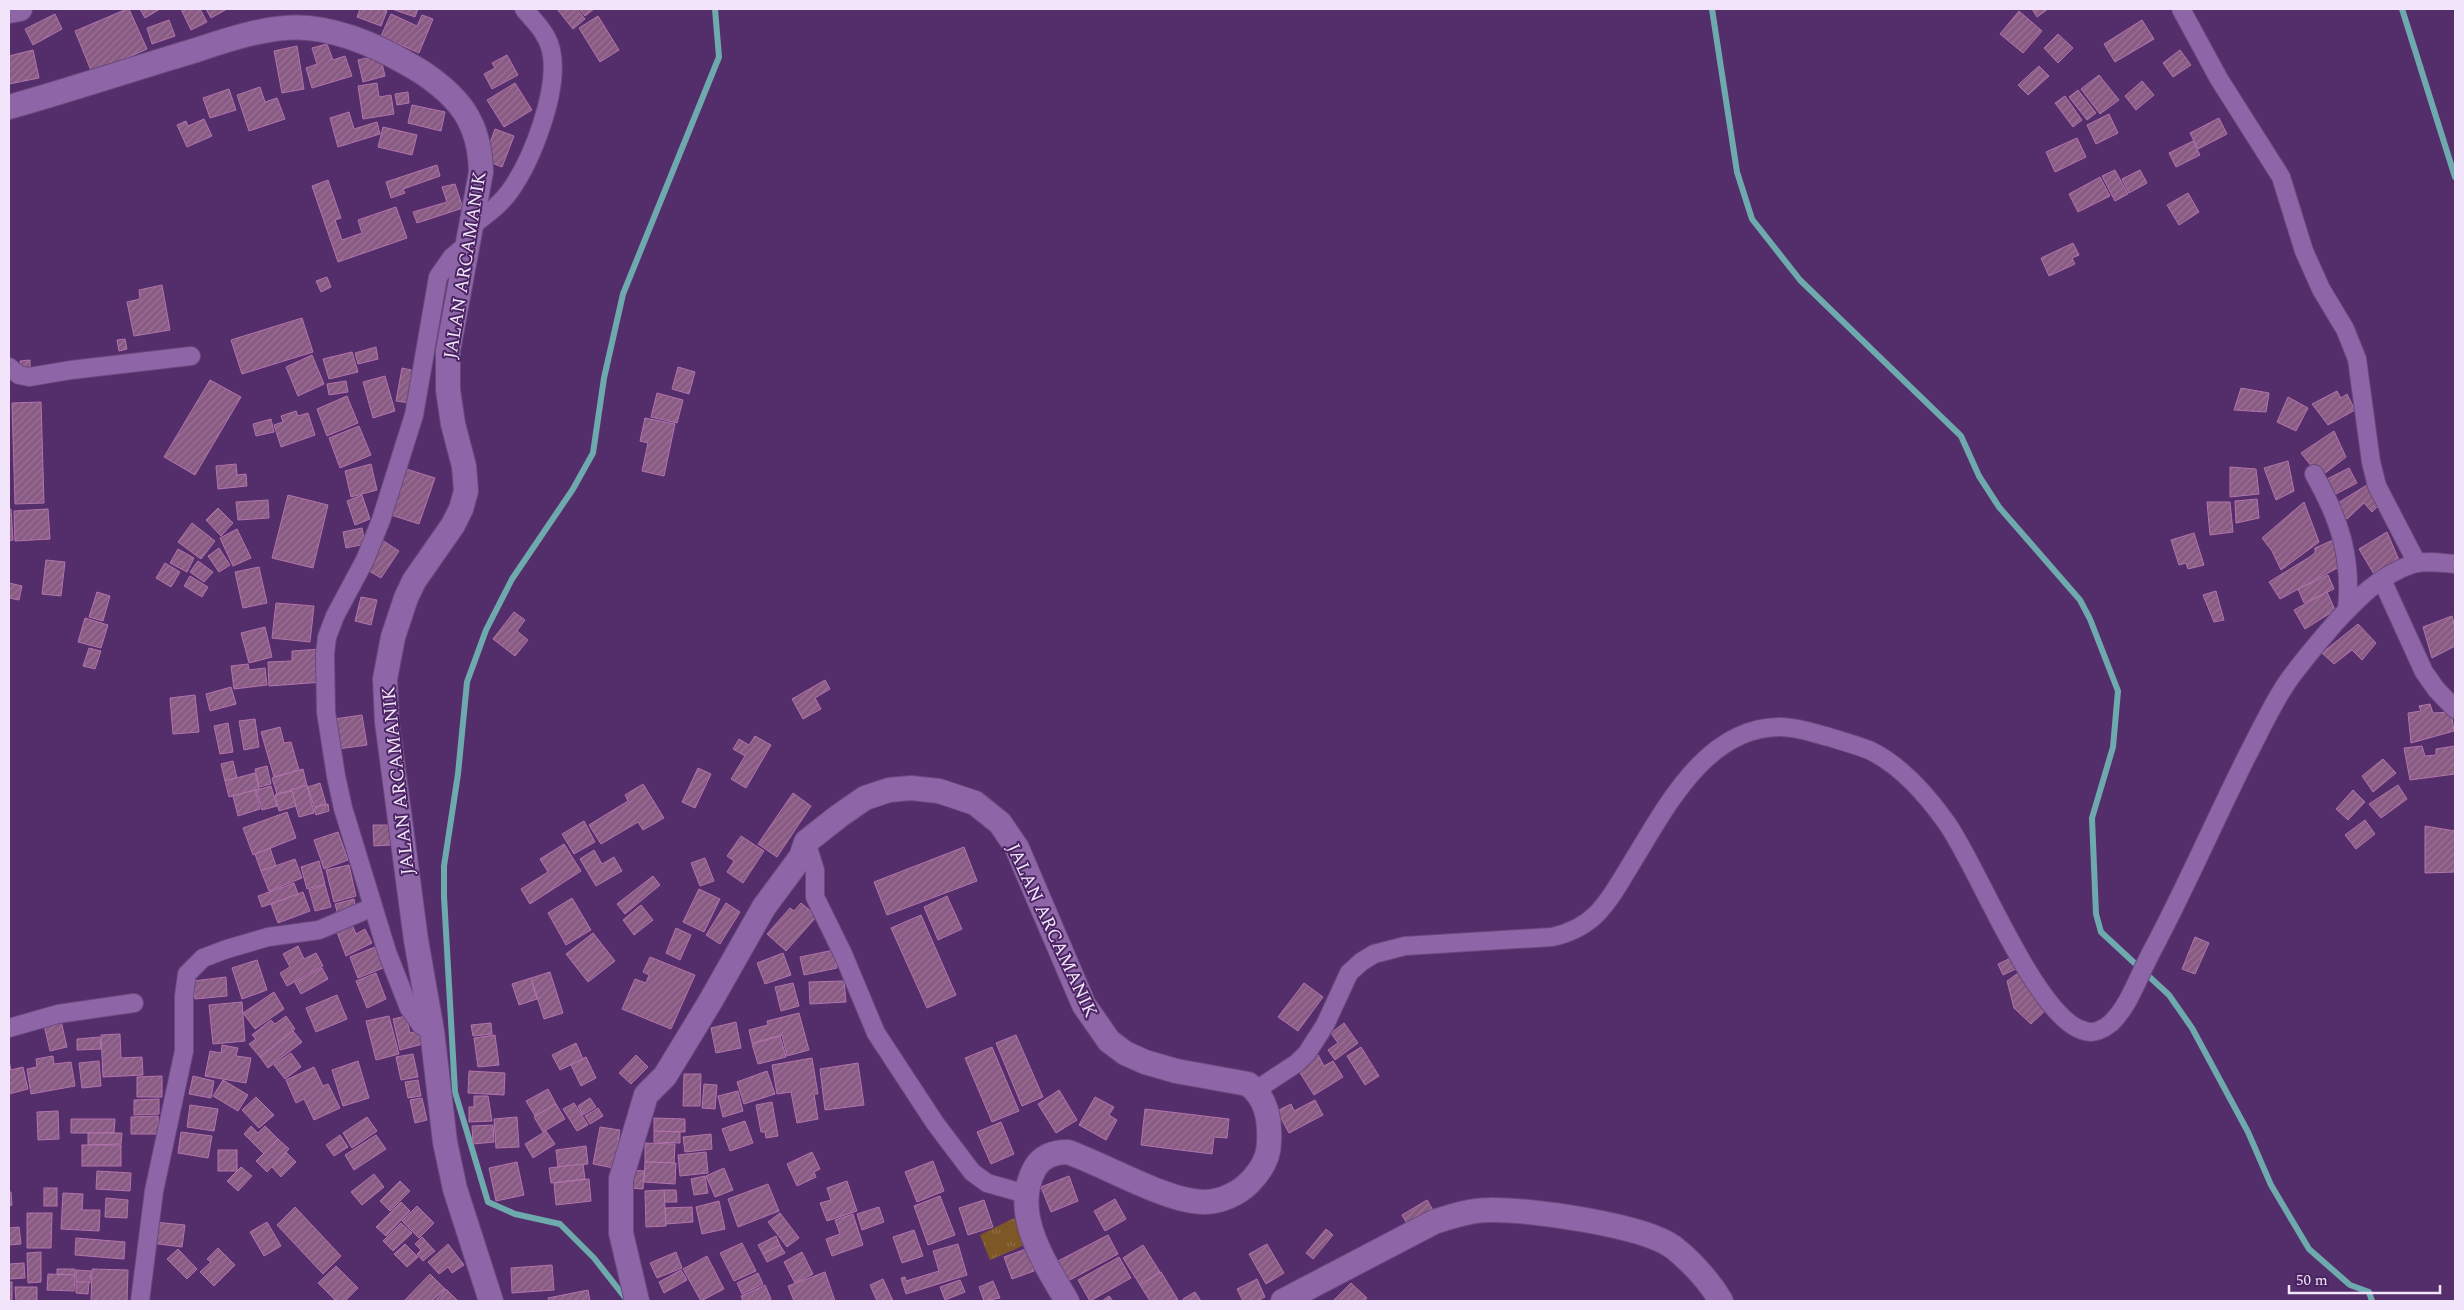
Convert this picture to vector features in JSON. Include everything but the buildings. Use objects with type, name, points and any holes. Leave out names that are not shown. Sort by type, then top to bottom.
[{"type":"street","points":[[9,11],[20,9]]},
{"type":"street","points":[[432,1031],[421,1026],[409,1008],[387,952],[336,776],[326,712],[325,668],[327,637],[338,610],[365,560],[381,520],[414,415],[438,277],[452,257],[499,204],[520,176],[533,145],[551,86],[553,64],[548,42],[542,30],[524,9]]},
{"type":"street","points":[[2181,9],[2227,94],[2281,177],[2304,251],[2321,289],[2345,329],[2357,359],[2371,462],[2377,486],[2417,563]]},
{"type":"street","name":"JALAN ARCAMANIK","points":[[9,107],[253,33],[306,28],[327,31],[365,42],[384,50],[434,80],[466,111],[476,133],[480,150],[481,172],[471,234],[450,334],[448,373],[453,424],[466,479],[466,491],[462,509],[414,581],[406,598],[392,637],[385,679],[387,722],[416,940],[432,1031],[445,1142],[455,1188],[491,1301]]},
{"type":"street","points":[[9,367],[19,376],[29,377],[71,370],[191,356]]},
{"type":"street","points":[[2314,474],[2330,503],[2345,548],[2349,576],[2347,610]]},
{"type":"street","points":[[1067,1301],[1031,1230],[1026,1194],[1030,1177],[1038,1163],[1046,1156],[1057,1152],[1080,1157],[1178,1198],[1204,1202],[1218,1200],[1245,1187],[1257,1175],[1269,1146],[1267,1109],[1256,1090],[1297,1063],[1307,1053],[1325,1024],[1349,973],[1361,962],[1374,954],[1404,946],[1552,937],[1570,933],[1585,925],[1603,907],[1687,778],[1703,762],[1742,734],[1762,728],[1783,727],[1807,731],[1870,751],[1890,762],[1913,781],[1948,824],[1976,873],[2013,948],[2046,998],[2076,1027],[2084,1031],[2101,1029],[2118,1013],[2129,994],[2177,904],[2221,807],[2278,698],[2312,650],[2347,610],[2382,580],[2417,563],[2455,564]]},
{"type":"street","points":[[2382,580],[2424,672],[2436,689],[2455,708]]},
{"type":"street","name":"JALAN ARCAMANIK","points":[[638,1301],[621,1234],[621,1179],[646,1094],[665,1076],[764,907],[801,857],[806,842],[865,798],[889,790],[911,788],[939,791],[975,802],[1000,823],[1017,848],[1084,1005],[1109,1040],[1124,1053],[1145,1062],[1183,1073],[1238,1081],[1248,1084],[1256,1090]]},
{"type":"street","points":[[806,842],[815,870],[815,897],[843,954],[876,1033],[935,1124],[972,1172],[987,1183],[1026,1194]]},
{"type":"street","points":[[140,1301],[154,1191],[184,1051],[184,996],[188,974],[203,958],[227,949],[268,936],[319,930],[373,907]]},
{"type":"street","points":[[9,1028],[58,1014],[134,1003]]},
{"type":"street","points":[[1283,1301],[1434,1222],[1461,1214],[1489,1210],[1522,1212],[1596,1222],[1644,1233],[1672,1246],[1692,1265],[1721,1301]]},
{"type":"green space","points":[[1014,1218],[1027,1244],[990,1260],[980,1235]]},
{"type":"waterway","points":[[627,1300],[594,1258],[560,1224],[515,1214],[488,1202],[455,1092],[444,866],[458,774],[467,682],[486,630],[512,579],[573,489],[593,453],[604,378],[623,294],[719,57],[715,9]]},
{"type":"waterway","points":[[1712,9],[1737,172],[1752,219],[1800,280],[1961,436],[1979,476],[1999,507],[2080,600],[2090,619],[2118,691],[2113,747],[2092,818],[2096,914],[2101,932],[2169,995],[2192,1028],[2248,1132],[2271,1185],[2309,1249],[2350,1285],[2369,1292],[2372,1301]]},
{"type":"waterway","points":[[2402,9],[2455,177]]}]
